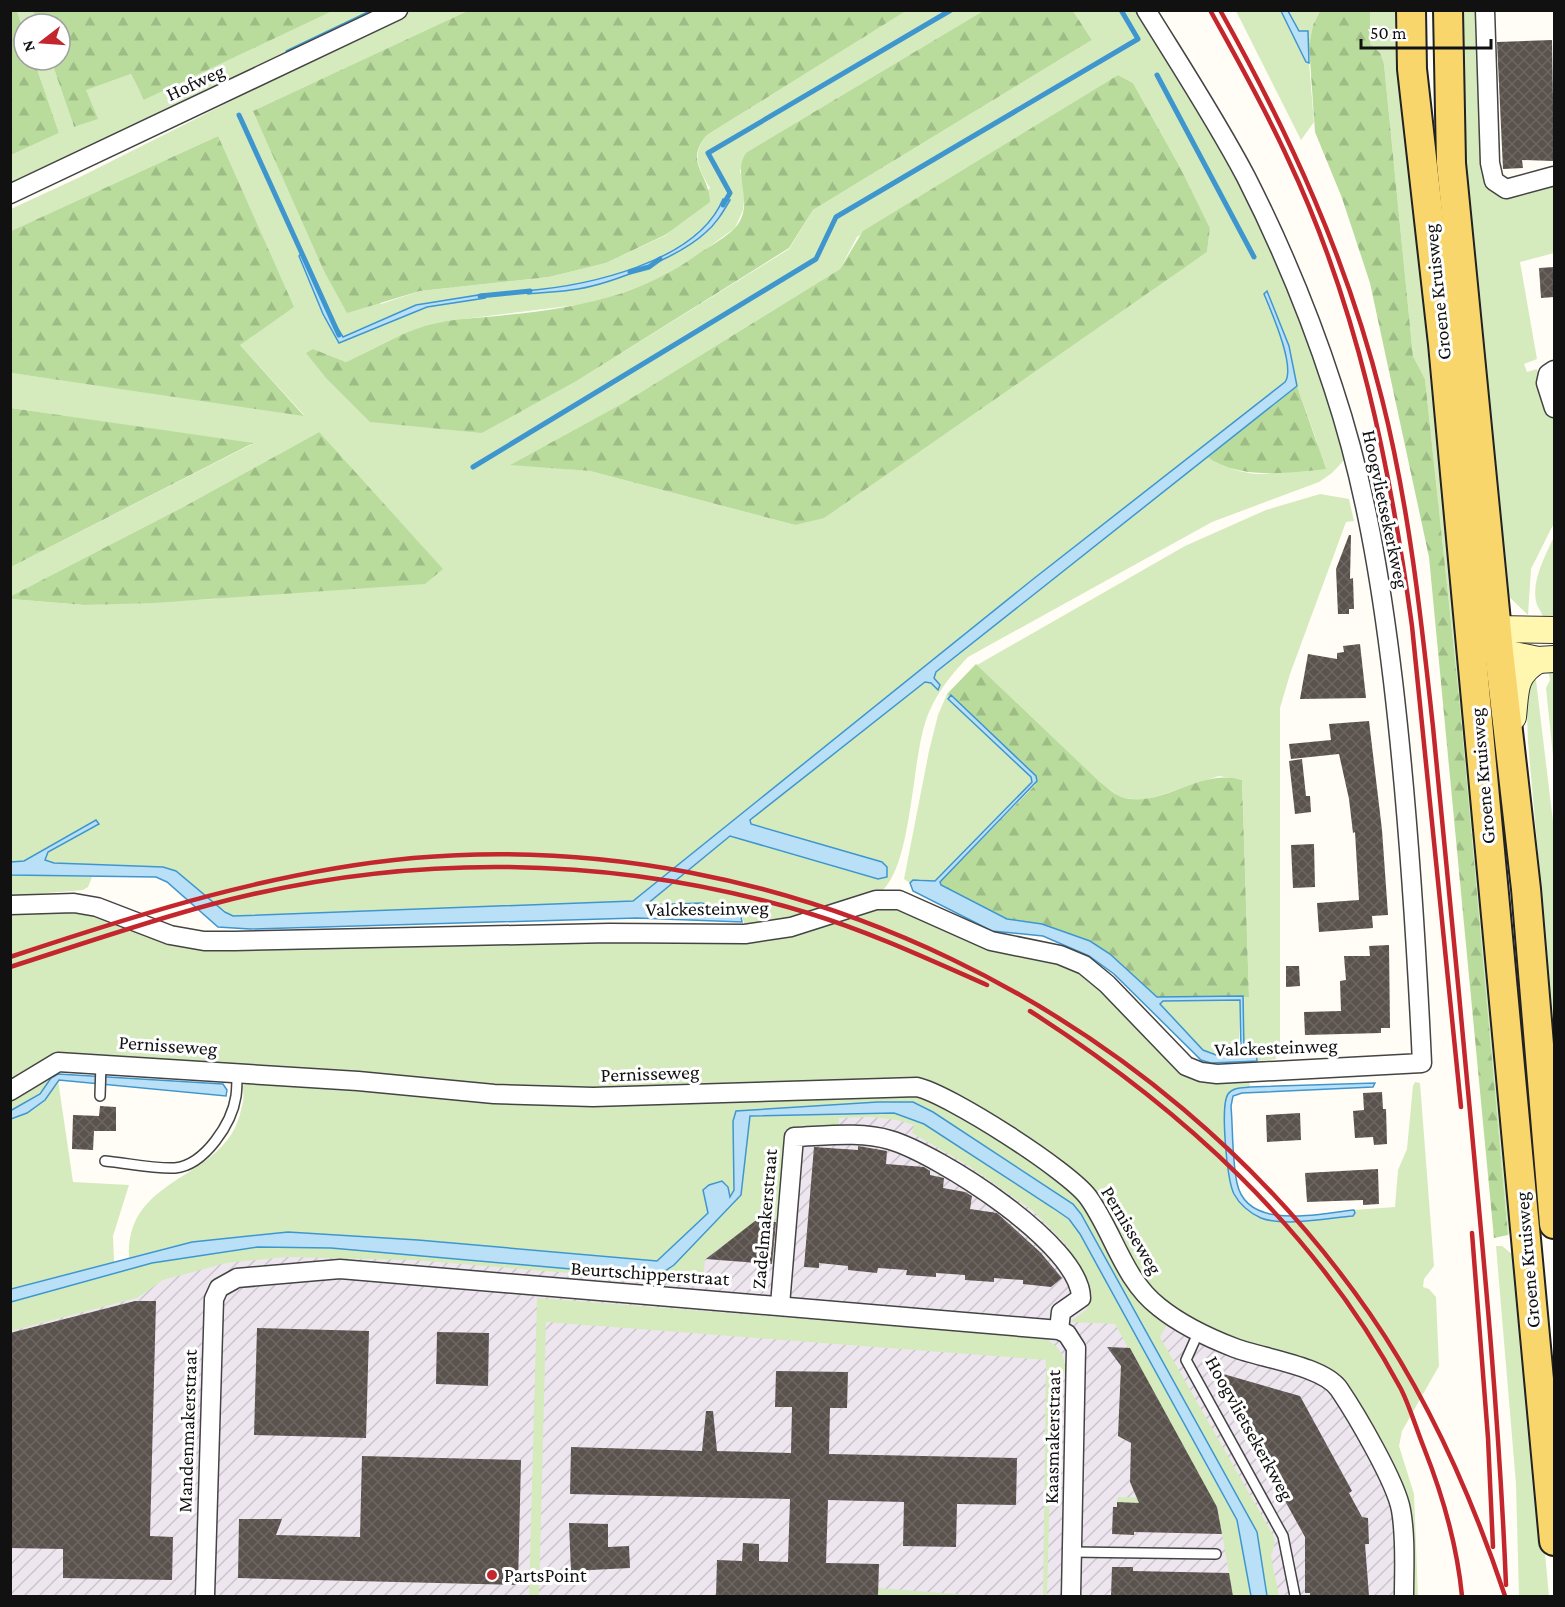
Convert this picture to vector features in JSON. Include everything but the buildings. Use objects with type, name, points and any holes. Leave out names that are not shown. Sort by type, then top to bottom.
[{"type":"main road","name":"Groene Kruisweg","points":[[1412,10],[1412,69],[1443,344],[1467,617],[1488,642],[1511,747],[1526,889],[1554,1224]]},
{"type":"main road","name":"Groene Kruisweg","points":[[1448,10],[1451,163],[1554,1541]]},
{"type":"main road","points":[[1488,642],[1554,630]]},
{"type":"main road","points":[[1488,642],[1546,659]]},
{"type":"main road","points":[[1511,747],[1517,683],[1523,669],[1546,659]]},
{"type":"street","name":"Hofweg","points":[[10,194],[398,10]]},
{"type":"street","name":"Hoogvlietsekerkweg","points":[[1146,10],[1216,124],[1265,217],[1333,386],[1359,477],[1381,579],[1399,734],[1414,895],[1422,1063]]},
{"type":"street","points":[[1485,10],[1490,163],[1494,180],[1506,189],[1554,176]]},
{"type":"street","points":[[1554,370],[1548,374],[1546,383],[1554,408]]},
{"type":"street","name":"Valckesteinweg","points":[[10,905],[74,903],[97,907],[170,935],[204,941],[235,941],[609,933],[745,934],[791,927],[876,900],[898,900],[991,941],[1060,955],[1084,965],[1107,984],[1180,1060],[1201,1072],[1223,1073],[1422,1063]]},
{"type":"street","name":"Pernisseweg","points":[[10,1091],[58,1062],[101,1068],[237,1072],[494,1094],[593,1097],[917,1087],[930,1090],[978,1117],[1073,1180],[1094,1207],[1127,1271],[1140,1290],[1159,1307],[1199,1331]]},
{"type":"street","name":"Zadelmakerstraat","points":[[780,1305],[794,1137],[874,1137],[908,1146],[978,1186],[1017,1214],[1044,1239],[1078,1279],[1081,1289],[1081,1298],[1061,1312],[1059,1330]]},
{"type":"street","name":"Beurtschipperstraat","points":[[237,1278],[340,1269],[600,1293],[780,1305],[1059,1330]]},
{"type":"street","name":"Mandenmakerstraat","points":[[206,1596],[214,1299],[219,1288],[237,1278]]},
{"type":"street","name":"Kaasmakerstraat","points":[[1059,1330],[1067,1334],[1076,1348],[1071,1596]]},
{"type":"street","name":"Hoogvlietsekerkweg","points":[[1199,1331],[1234,1348],[1320,1374],[1338,1388],[1395,1490],[1401,1511],[1404,1596]]},
{"type":"lane","points":[[100,1096],[101,1068]]},
{"type":"lane","points":[[105,1161],[176,1168],[195,1160],[212,1144],[226,1122],[236,1097],[237,1072]]},
{"type":"lane","name":"Hoogvlietsekerkweg","points":[[1199,1331],[1186,1360],[1283,1536],[1295,1596]]},
{"type":"lane","points":[[1072,1552],[1215,1554]]},
{"type":"shaded area","points":[[920,1094],[1077,1193],[1139,1299],[1318,1380],[1331,1390],[1392,1501],[1395,1515],[1397,1596],[11,1596],[11,1317],[258,1247],[331,1248],[640,1275],[662,1273],[751,1100]]},
{"type":"green space","points":[[33,10],[332,11],[144,100],[131,74],[86,90],[98,119],[74,127],[55,72],[72,72],[72,12],[34,12]]},
{"type":"green space","points":[[470,10],[906,11],[707,135],[700,145],[697,161],[709,192],[710,202],[665,235],[606,263],[549,277],[420,291],[347,313],[324,271],[253,111]]},
{"type":"green space","points":[[1137,10],[1218,145],[1259,223],[1300,323],[1346,458],[1332,473],[1319,482],[1212,522],[968,657],[942,689],[927,717],[920,744],[905,838],[892,878],[882,891],[787,922],[746,928],[740,911],[716,906],[646,905],[730,836],[877,879],[887,877],[751,824],[750,820],[925,681],[937,689],[934,679],[936,673],[1207,457],[1239,471],[1267,474],[1285,466],[1317,442],[1297,386],[1289,346],[1268,292],[1264,294],[1285,352],[1288,375],[1285,382],[1032,580],[633,901],[233,916],[163,867],[54,863],[45,860],[48,852],[99,824],[24,861],[11,862],[11,599],[84,605],[215,599],[319,432],[185,506],[11,596],[11,567],[252,444],[11,408],[11,373],[304,415],[240,345],[218,136],[11,231],[11,209],[80,177],[410,11],[470,11],[253,111],[381,304],[420,291],[549,277],[606,263],[666,235],[710,188],[698,161],[699,148],[707,135],[906,11],[983,11],[747,152],[740,171],[745,191],[743,210],[735,228],[681,267],[655,281],[593,303],[464,319],[346,362],[313,349],[482,433],[575,382],[789,249],[813,210],[1092,40],[1073,11]],"holes":[[[1118,75],[1133,83],[1181,169],[1210,228],[1207,252],[795,525],[590,471],[512,464],[625,402],[840,269],[857,237]],[[301,254],[328,313],[342,337],[416,305],[484,294],[485,298],[427,307],[339,342],[323,314],[299,256]]]},
{"type":"green space","points":[[10,11],[17,11],[12,12],[12,72],[38,72],[59,133],[11,155]]},
{"type":"green space","points":[[330,11],[385,11],[11,190],[11,155],[59,133],[38,72],[55,72],[74,127],[97,119],[85,90],[131,74],[144,100]]},
{"type":"green space","points":[[983,11],[1073,11],[1092,40],[813,210],[789,248],[575,382],[482,433],[370,422],[326,378],[306,353],[313,349],[346,362],[426,326],[455,320],[583,304],[656,279],[679,267],[735,228],[744,209],[741,169],[747,152]]},
{"type":"green space","points":[[1236,11],[1281,11],[1306,62],[1309,63],[1314,122],[1301,140]]},
{"type":"green space","points":[[1288,11],[1320,11],[1313,25],[1309,45],[1308,31],[1299,31]]},
{"type":"green space","points":[[1320,11],[1370,11],[1370,44],[1380,53],[1384,64],[1413,356],[1425,379],[1460,706],[1508,1235],[1494,1238],[1429,557],[1370,283],[1342,198],[1315,132],[1309,45],[1313,25]]},
{"type":"green space","points":[[1370,11],[1403,11],[1414,214],[1514,1226],[1508,1235],[1460,706],[1425,379],[1413,356],[1384,64],[1370,44]]},
{"type":"green space","points":[[1460,11],[1477,11],[1486,184],[1495,194],[1505,195],[1554,182],[1554,253],[1520,262],[1537,359],[1524,364],[1527,372],[1537,369],[1554,420],[1554,523],[1531,569],[1528,615],[1505,593],[1466,190]]},
{"type":"green space","points":[[1118,75],[1133,83],[1181,169],[1210,228],[1207,252],[824,518],[795,525],[590,471],[510,465],[625,402],[840,269],[863,231]]},
{"type":"green space","points":[[218,136],[294,307],[240,345],[304,416],[11,373],[11,231]]},
{"type":"green space","points":[[1297,386],[1326,469],[1280,473],[1249,472],[1220,464],[1207,457]]},
{"type":"green space","points":[[11,408],[253,443],[11,567]]},
{"type":"green space","points":[[319,432],[443,569],[425,584],[154,603],[84,605],[11,599],[11,596],[185,506]]},
{"type":"green space","points":[[1320,494],[1349,499],[1354,521],[1346,522],[1290,674],[1280,708],[1280,1051],[1275,1052],[1276,1059],[1257,1061],[1256,1052],[1247,1053],[1244,1050],[1243,997],[1249,996],[1242,780],[1219,776],[1146,800],[1121,798],[1100,782],[977,665],[1185,546],[1266,510]]},
{"type":"green space","points":[[1554,537],[1554,621],[1543,618],[1535,593],[1540,568]]},
{"type":"green space","points":[[976,664],[1100,782],[1121,797],[1139,799],[1154,797],[1212,779],[1227,777],[1242,780],[1249,997],[1157,997],[1110,954],[1090,941],[1042,924],[1007,919],[941,885],[940,882],[1035,785],[1036,776],[947,694]]},
{"type":"green space","points":[[1548,668],[1554,668],[1554,765],[1546,688],[1550,680]]},
{"type":"green space","points":[[1535,672],[1554,830],[1554,1087],[1538,907],[1540,876],[1528,742],[1526,686]]},
{"type":"green space","points":[[947,694],[950,696],[949,699],[1031,777],[1032,782],[935,881],[920,879],[910,883],[904,879],[929,751],[938,715]]},
{"type":"green space","points":[[11,875],[92,877],[88,887],[83,890],[11,896]]},
{"type":"green space","points":[[892,906],[1071,967],[1095,981],[1168,1057],[1249,1080],[1250,1087],[1236,1088],[1224,1109],[1230,1181],[1236,1197],[1246,1209],[1260,1217],[1289,1221],[1353,1216],[1354,1210],[1395,1207],[1398,1170],[1407,1149],[1413,1086],[1415,1082],[1420,1083],[1434,1266],[1424,1279],[1423,1287],[1429,1289],[1436,1297],[1439,1366],[1402,1431],[1399,1446],[1414,1494],[1418,1596],[1412,1596],[1410,1525],[1344,1384],[1234,1341],[1172,1307],[1145,1287],[1108,1218],[936,1087],[550,1091],[87,1057],[11,1085],[11,910],[30,908],[110,918],[145,933],[650,938]]},
{"type":"green space","points":[[1240,1000],[1239,1054],[1216,1055],[1203,1050],[1160,1005],[1163,1001]]},
{"type":"green space","points":[[57,1068],[58,1074],[51,1078],[40,1094],[11,1111],[11,1096]]},
{"type":"green space","points":[[58,1080],[73,1182],[129,1185],[113,1236],[114,1262],[11,1289],[11,1119],[27,1113],[45,1100]]},
{"type":"green space","points":[[247,1082],[494,1097],[922,1093],[953,1108],[1075,1186],[1168,1323],[1160,1337],[1273,1535],[1275,1543],[1271,1556],[1279,1596],[1267,1596],[1257,1532],[1081,1214],[933,1112],[736,1111],[733,1121],[735,1190],[730,1198],[704,1198],[708,1213],[657,1261],[418,1240],[288,1232],[192,1242],[129,1258],[132,1230],[143,1209],[159,1193],[217,1152],[232,1134],[244,1096],[242,1087]]},
{"type":"green space","points":[[894,1113],[924,1124],[1069,1219],[1080,1234],[1237,1521],[1251,1596],[1233,1596],[1217,1505],[1117,1502],[1118,1497],[1211,1499],[1115,1324],[1070,1322],[1087,1309],[1090,1284],[1067,1255],[1069,1248],[1033,1211],[966,1164],[912,1133],[914,1125],[897,1120],[870,1117],[839,1118],[839,1126],[790,1128],[785,1220],[761,1217],[705,1259],[703,1284],[412,1260],[287,1257],[226,1263],[163,1280],[137,1298],[11,1331],[11,1302],[152,1263],[258,1247],[331,1248],[640,1275],[662,1273],[674,1265],[741,1195],[750,1116]]},
{"type":"green space","points":[[1496,1246],[1502,1246],[1517,1258],[1549,1596],[1519,1596],[1516,1484]]},
{"type":"green space","points":[[537,1298],[1045,1338],[1061,1352],[1065,1367],[1065,1373],[1053,1373],[1047,1596],[1043,1596],[1046,1360],[546,1322],[539,1596],[529,1596]]},
{"type":"green space","points":[[878,1588],[983,1596],[878,1596]]},
{"type":"water","points":[[1281,11],[1288,11],[1299,31],[1308,31],[1309,63],[1306,62]]},
{"type":"water","points":[[723,199],[730,200],[709,229],[694,242],[663,260],[592,286],[528,294],[524,291],[578,284],[607,277],[665,255],[690,240],[710,221]]},
{"type":"water","points":[[301,254],[328,313],[343,337],[416,305],[485,294],[485,298],[427,307],[339,343],[323,314],[299,256]]},
{"type":"water","points":[[1267,291],[1289,346],[1297,386],[936,672],[934,678],[940,685],[938,690],[931,683],[925,682],[750,820],[751,824],[882,862],[887,867],[887,877],[878,879],[730,836],[646,905],[701,903],[740,911],[742,922],[637,918],[250,929],[218,927],[167,882],[156,877],[11,875],[11,862],[24,861],[96,820],[99,824],[48,852],[45,860],[54,863],[163,867],[176,871],[225,912],[233,916],[633,901],[1032,580],[1285,382],[1288,375],[1285,352],[1264,294]]},
{"type":"water","points":[[951,695],[1036,776],[1037,781],[940,882],[941,885],[1007,919],[1042,924],[1090,941],[1110,954],[1157,997],[1243,996],[1244,1050],[1247,1053],[1256,1052],[1257,1061],[1211,1063],[1201,1060],[1114,974],[1089,956],[1043,936],[992,931],[913,891],[910,883],[913,880],[935,881],[1032,782],[1031,777],[948,699]],"holes":[[[1240,1000],[1241,1050],[1239,1054],[1216,1055],[1203,1050],[1160,1004],[1163,1001]]]},
{"type":"water","points":[[58,1074],[223,1084],[227,1090],[226,1096],[59,1080],[45,1100],[27,1113],[11,1119],[10,1111],[40,1094],[51,1078]]},
{"type":"water","points":[[1375,1083],[1373,1087],[1242,1093],[1233,1096],[1231,1106],[1233,1155],[1237,1183],[1244,1198],[1255,1208],[1269,1214],[1286,1216],[1354,1210],[1353,1216],[1294,1222],[1271,1221],[1253,1214],[1239,1202],[1231,1186],[1225,1143],[1226,1101],[1230,1092],[1238,1088],[1250,1087]]},
{"type":"water","points":[[913,1102],[933,1112],[1073,1204],[1081,1214],[1257,1532],[1267,1596],[1251,1596],[1237,1520],[1080,1234],[1069,1219],[924,1124],[894,1113],[750,1116],[741,1195],[674,1265],[662,1273],[640,1275],[331,1248],[258,1247],[152,1263],[11,1302],[11,1289],[192,1242],[288,1232],[418,1240],[657,1261],[708,1213],[703,1190],[709,1185],[722,1181],[728,1187],[730,1197],[734,1190],[733,1121],[736,1111]]},
{"type":"waterway","points":[[288,52],[376,10]]},
{"type":"waterway","points":[[723,205],[730,193],[708,153],[951,10]]},
{"type":"waterway","points":[[473,467],[816,259],[836,217],[1138,39],[1121,10]]},
{"type":"waterway","points":[[1157,75],[1254,257]]},
{"type":"waterway","points":[[239,115],[339,335]]},
{"type":"waterway","points":[[630,272],[649,267],[660,259]]},
{"type":"waterway","points":[[480,296],[530,291]]},
{"type":"railway","points":[[1210,10],[1270,121],[1313,215],[1352,330],[1382,447],[1412,626],[1461,1107]]},
{"type":"railway","points":[[1220,10],[1293,151],[1334,247],[1368,347],[1400,480],[1424,644],[1450,894],[1492,1363],[1506,1585]]},
{"type":"railway","points":[[10,957],[159,910],[259,883],[310,873],[413,858],[552,856],[690,872],[824,907],[952,959],[1073,1027],[1184,1109],[1284,1205],[1370,1314],[1412,1381],[1464,1486],[1505,1596]]},
{"type":"railway","points":[[10,967],[184,912],[283,888],[358,876],[434,869],[509,867],[585,871],[660,879],[734,894],[808,913],[854,929],[987,985]]},
{"type":"railway","points":[[1030,1011],[1140,1088],[1191,1131],[1240,1176],[1286,1225],[1328,1276],[1367,1331],[1407,1403],[1443,1502],[1457,1558],[1462,1596]]},
{"type":"railway","points":[[1472,1233],[1488,1438],[1493,1547]]},
{"type":"place","name":"PartsPoint","points":[[492,1575]]}]
